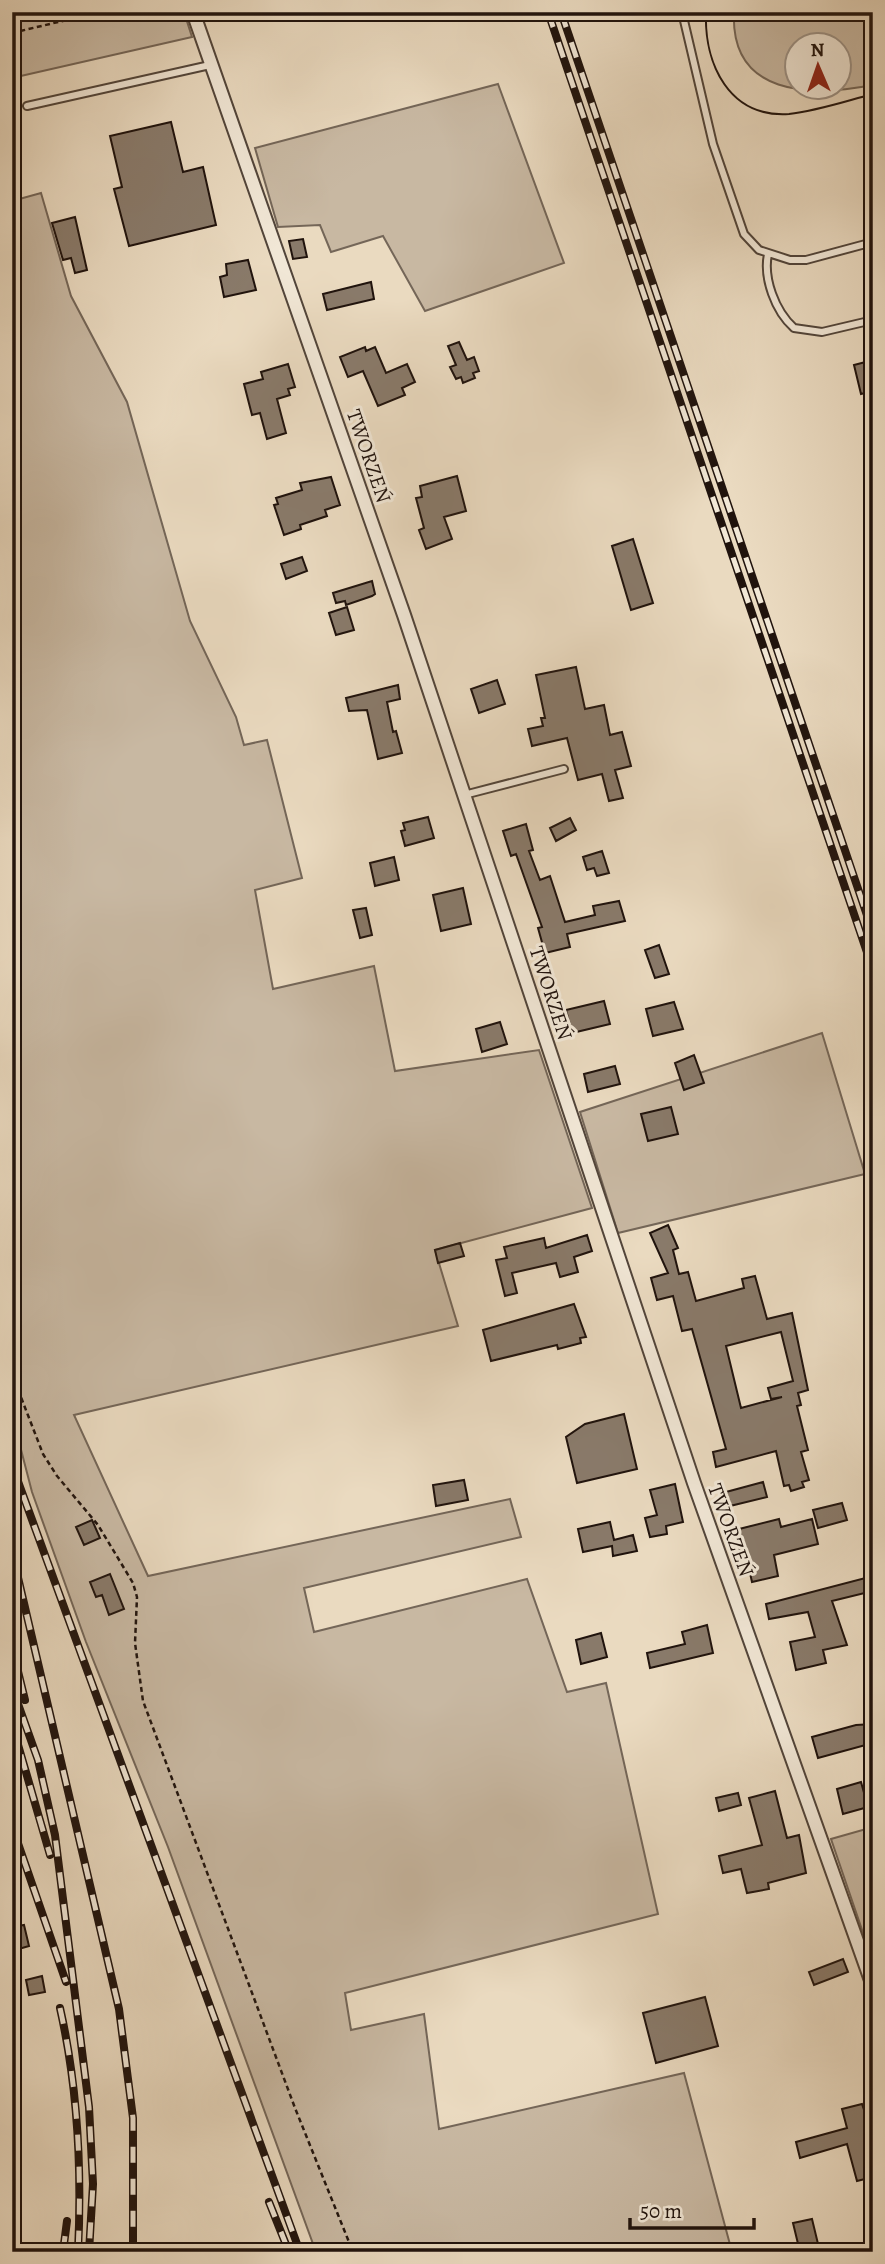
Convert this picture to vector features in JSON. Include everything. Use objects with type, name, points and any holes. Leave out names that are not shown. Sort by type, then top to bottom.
[{"type":"street","name":"TWORZEŃ","points":[[193,12],[400,602],[694,1483],[873,1986]]},
{"type":"lane","points":[[682,12],[713,144],[744,233],[759,250],[790,260],[806,260],[873,242]]},
{"type":"lane","points":[[27,106],[210,65]]},
{"type":"lane","points":[[768,254],[765,270],[780,310],[794,328],[822,332],[873,320]]},
{"type":"lane","points":[[464,795],[564,769]]},
{"type":"path","points":[[12,33],[100,12]]},
{"type":"path","points":[[12,1374],[43,1454],[57,1476],[98,1525],[133,1583],[137,1597],[135,1643],[143,1701],[295,2108],[353,2252]]},
{"type":"shaded area","points":[[49,12],[184,12],[192,37],[12,78],[12,21]]},
{"type":"shaded area","points":[[734,12],[873,12],[873,85],[854,88],[854,32],[784,32],[784,85],[760,75],[745,61],[736,40]]},
{"type":"shaded area","points":[[498,84],[564,263],[425,311],[383,236],[331,252],[320,225],[278,227],[255,148]]},
{"type":"shaded area","points":[[41,193],[71,296],[127,402],[190,621],[236,717],[244,745],[267,740],[302,878],[255,890],[273,989],[374,966],[395,1071],[539,1050],[592,1208],[435,1250],[458,1326],[74,1415],[148,1576],[510,1499],[521,1537],[304,1588],[314,1632],[527,1579],[567,1692],[606,1683],[658,1914],[345,1993],[351,2030],[424,2014],[439,2129],[684,2073],[732,2252],[316,2252],[168,1847],[86,1642],[32,1492],[12,1415],[12,201]]},
{"type":"shaded area","points":[[822,1033],[865,1174],[618,1233],[580,1112]]},
{"type":"shaded area","points":[[873,1827],[873,1962],[831,1839]]},
{"type":"building","points":[[171,122],[183,172],[203,167],[216,225],[129,246],[114,189],[122,187],[110,136]]},
{"type":"building","points":[[75,217],[87,270],[75,273],[71,258],[63,260],[52,223]]},
{"type":"building","points":[[303,239],[307,257],[293,259],[289,241]]},
{"type":"building","points":[[248,260],[256,290],[224,297],[220,277],[227,275],[226,264]]},
{"type":"building","points":[[371,282],[374,299],[327,310],[323,294]]},
{"type":"building","points":[[459,342],[467,360],[474,357],[479,371],[473,373],[475,378],[463,383],[461,377],[456,379],[450,367],[456,365],[448,346]]},
{"type":"building","points":[[365,347],[366,351],[375,347],[386,373],[407,364],[415,382],[402,388],[405,395],[378,406],[363,371],[348,377],[340,357]]},
{"type":"building","points":[[873,360],[873,391],[861,394],[854,365]]},
{"type":"building","points":[[288,364],[295,387],[288,389],[290,395],[277,399],[286,433],[267,439],[260,413],[252,415],[244,384],[263,379],[261,372]]},
{"type":"building","points":[[457,476],[466,511],[444,517],[452,539],[426,549],[419,530],[424,528],[416,498],[422,497],[420,486]]},
{"type":"building","points":[[331,477],[340,505],[325,510],[327,516],[300,525],[301,529],[284,535],[274,505],[278,504],[276,498],[302,490],[300,483]]},
{"type":"building","points":[[633,539],[653,603],[631,610],[612,546]]},
{"type":"building","points":[[302,557],[307,571],[286,579],[281,564]]},
{"type":"building","points":[[372,581],[375,594],[372,596],[346,605],[345,601],[336,603],[333,593]]},
{"type":"building","points":[[347,607],[354,630],[336,635],[329,613]]},
{"type":"building","points":[[576,667],[585,709],[604,705],[610,735],[622,732],[631,766],[615,770],[623,798],[609,801],[602,774],[578,780],[567,738],[532,746],[528,729],[543,726],[541,718],[545,718],[536,675]]},
{"type":"building","points":[[497,680],[505,704],[479,713],[471,689]]},
{"type":"building","points":[[398,685],[400,699],[387,702],[393,732],[396,731],[402,753],[378,759],[367,710],[349,711],[346,698]]},
{"type":"building","points":[[428,817],[434,838],[405,846],[401,831],[405,830],[403,823]]},
{"type":"building","points":[[570,818],[576,830],[556,841],[550,828]]},
{"type":"building","points":[[526,824],[533,850],[529,851],[540,880],[550,876],[565,922],[595,915],[593,906],[619,901],[625,921],[567,934],[570,947],[545,953],[538,928],[542,927],[516,854],[511,856],[503,831]]},
{"type":"building","points":[[602,851],[609,873],[597,876],[594,868],[587,870],[583,857]]},
{"type":"building","points":[[394,857],[399,880],[375,886],[370,863]]},
{"type":"building","points":[[463,888],[471,924],[441,931],[433,895]]},
{"type":"building","points":[[366,908],[372,935],[360,938],[353,910]]},
{"type":"building","points":[[659,945],[669,974],[655,978],[645,950]]},
{"type":"building","points":[[604,1001],[610,1024],[572,1033],[566,1010]]},
{"type":"building","points":[[674,1002],[683,1029],[653,1036],[646,1009]]},
{"type":"building","points":[[500,1022],[507,1044],[482,1052],[476,1029]]},
{"type":"building","points":[[694,1055],[704,1083],[684,1090],[675,1063]]},
{"type":"building","points":[[615,1066],[620,1084],[588,1092],[584,1074]]},
{"type":"building","points":[[671,1107],[678,1134],[648,1141],[641,1114]]},
{"type":"building","points":[[668,1225],[678,1248],[673,1250],[679,1274],[688,1272],[696,1301],[744,1288],[742,1279],[755,1276],[767,1319],[792,1313],[808,1390],[798,1393],[801,1405],[797,1406],[808,1450],[801,1452],[809,1480],[802,1482],[804,1487],[791,1491],[789,1485],[784,1486],[776,1451],[716,1467],[713,1452],[726,1449],[692,1329],[682,1331],[673,1296],[657,1300],[651,1278],[668,1273],[650,1233]],"holes":[[[781,1332],[793,1381],[768,1388],[771,1399],[782,1397],[741,1408],[726,1346]]]},
{"type":"building","points":[[587,1235],[592,1251],[574,1257],[578,1272],[560,1277],[556,1263],[512,1273],[517,1293],[505,1296],[496,1260],[507,1258],[504,1247],[544,1238],[546,1248]]},
{"type":"building","points":[[460,1243],[464,1256],[438,1263],[435,1250]]},
{"type":"building","points":[[574,1304],[586,1337],[580,1338],[581,1343],[558,1349],[557,1345],[491,1361],[483,1330]]},
{"type":"building","points":[[624,1414],[637,1469],[577,1483],[566,1437],[585,1424]]},
{"type":"building","points":[[464,1480],[468,1500],[436,1506],[433,1485]]},
{"type":"building","points":[[763,1482],[767,1497],[730,1506],[726,1492]]},
{"type":"building","points":[[675,1484],[683,1522],[666,1526],[667,1534],[650,1537],[645,1518],[657,1515],[650,1490]]},
{"type":"building","points":[[842,1503],[847,1520],[818,1528],[813,1510]]},
{"type":"building","points":[[779,1519],[781,1527],[812,1519],[818,1544],[774,1555],[778,1576],[752,1582],[745,1551],[740,1552],[735,1530]]},
{"type":"building","points":[[92,1520],[100,1538],[84,1545],[76,1527]]},
{"type":"building","points":[[610,1522],[614,1540],[633,1535],[637,1551],[613,1556],[612,1546],[583,1552],[578,1529]]},
{"type":"building","points":[[110,1574],[124,1609],[109,1615],[102,1595],[96,1597],[90,1582]]},
{"type":"building","points":[[873,1576],[873,1591],[832,1601],[847,1645],[823,1650],[826,1663],[796,1670],[790,1642],[815,1637],[808,1612],[769,1619],[766,1604]]},
{"type":"building","points":[[707,1625],[713,1653],[650,1668],[647,1653],[685,1644],[682,1632]]},
{"type":"building","points":[[601,1633],[607,1657],[581,1664],[576,1640]]},
{"type":"building","points":[[873,1724],[873,1743],[818,1758],[812,1737],[856,1725]]},
{"type":"building","points":[[861,1782],[868,1807],[843,1814],[837,1789]]},
{"type":"building","points":[[775,1791],[787,1838],[799,1835],[806,1873],[768,1883],[769,1889],[747,1893],[741,1869],[723,1873],[719,1856],[762,1845],[749,1798]]},
{"type":"building","points":[[738,1793],[741,1805],[719,1811],[716,1798]]},
{"type":"building","points":[[24,1925],[29,1946],[12,1951],[12,1927]]},
{"type":"building","points":[[843,1959],[848,1972],[814,1985],[809,1972]]},
{"type":"building","points":[[42,1976],[45,1992],[29,1995],[26,1980]]},
{"type":"building","points":[[705,1997],[718,2046],[656,2063],[643,2013]]},
{"type":"building","points":[[862,2104],[873,2136],[873,2177],[857,2181],[847,2144],[800,2158],[796,2142],[847,2128],[842,2109]]},
{"type":"building","points":[[812,2219],[819,2248],[800,2252],[793,2223]]},
{"type":"tram line","points":[[12,17],[33,12]]},
{"type":"tram line","points":[[706,12],[710,50],[716,68],[724,84],[750,107],[768,113],[789,114],[873,94]]},
{"type":"railway","points":[[548,12],[873,970]]},
{"type":"railway","points":[[561,12],[873,933]]},
{"type":"railway","points":[[12,1465],[300,2252]]},
{"type":"railway","points":[[12,1552],[119,2009],[133,2118],[133,2252]]},
{"type":"railway","points":[[12,1647],[25,1700]]},
{"type":"railway","points":[[12,1687],[38,1760],[55,1835],[89,2107],[93,2184],[89,2252]]},
{"type":"railway","points":[[12,1724],[50,1855]]},
{"type":"railway","points":[[12,1826],[66,1982]]},
{"type":"railway","points":[[60,2008],[75,2099],[79,2191],[78,2252]]},
{"type":"railway","points":[[269,2202],[289,2252]]},
{"type":"railway","points":[[63,2252],[67,2221]]}]
